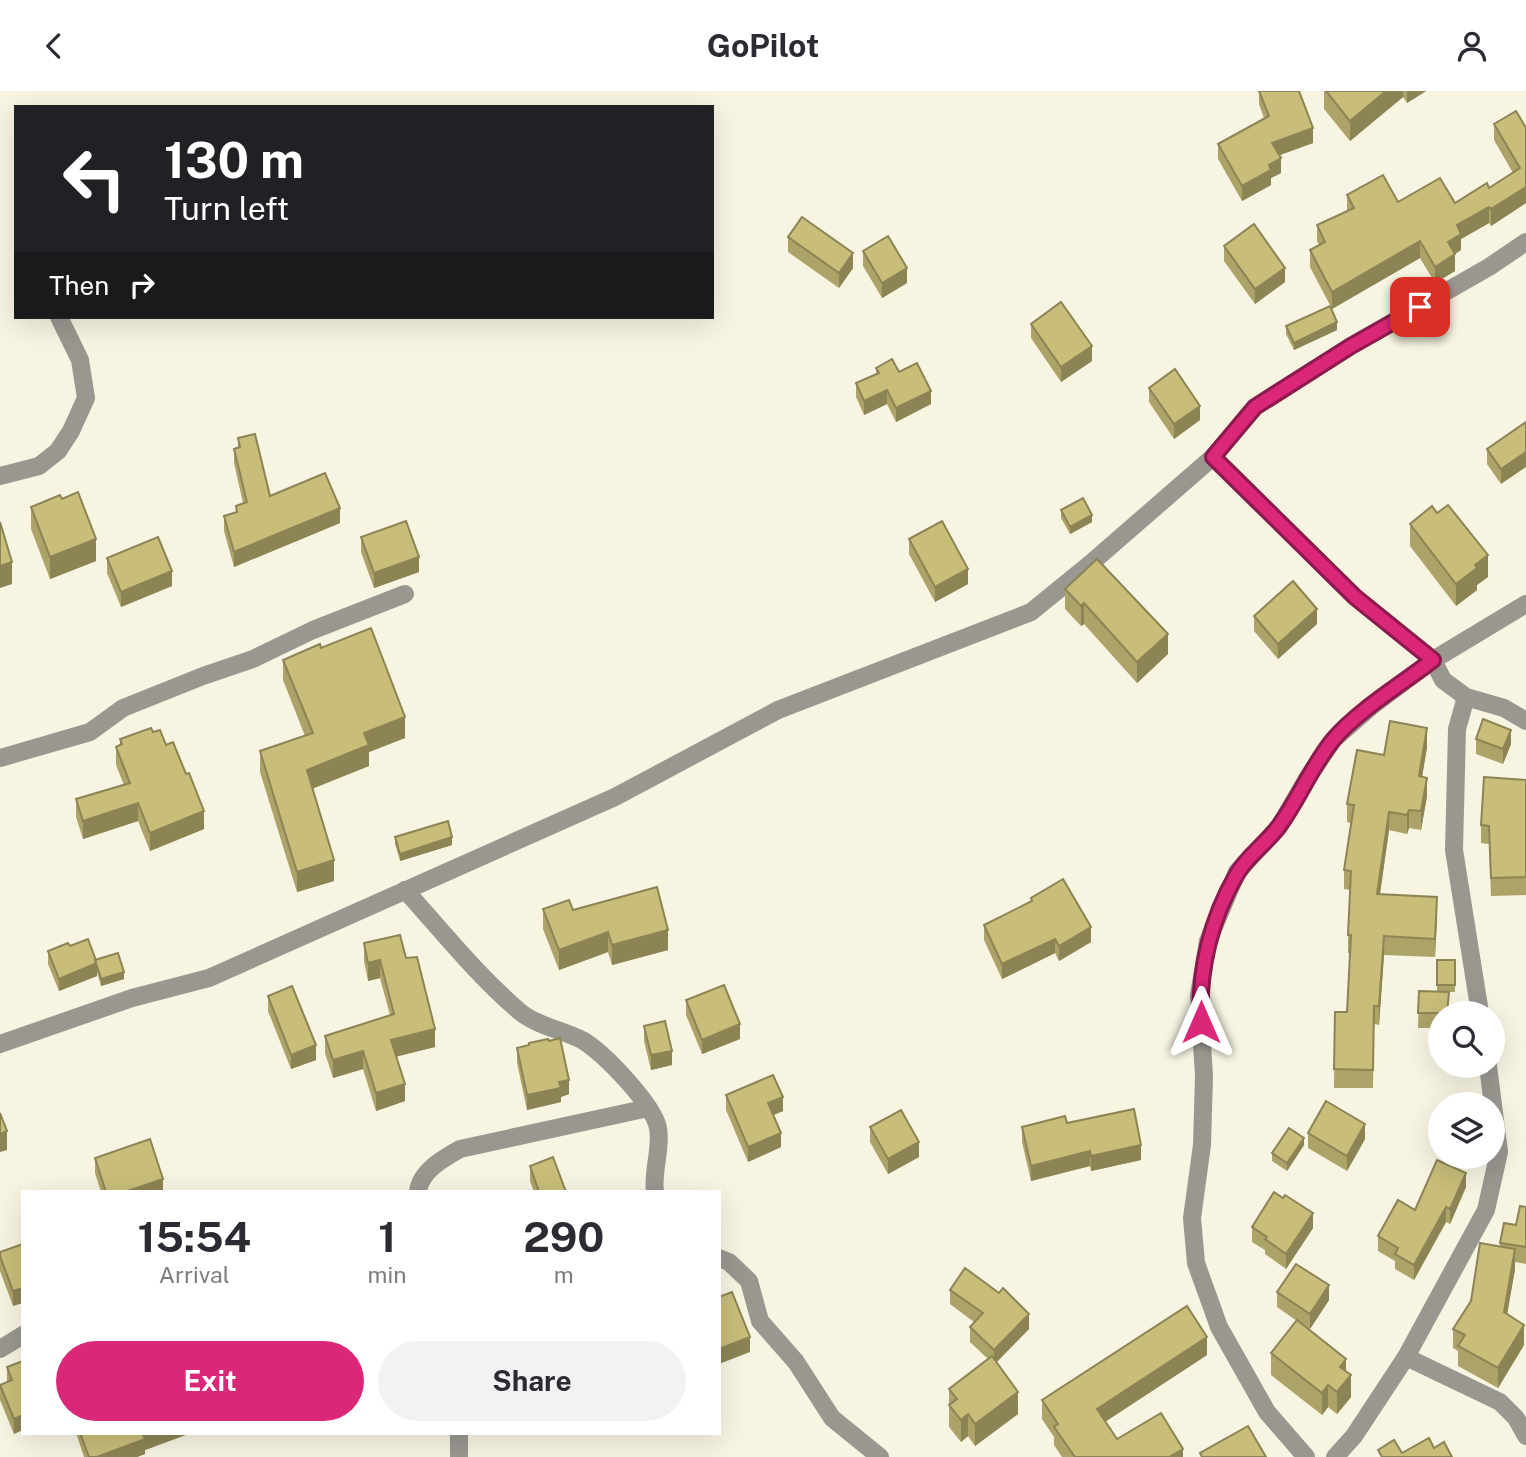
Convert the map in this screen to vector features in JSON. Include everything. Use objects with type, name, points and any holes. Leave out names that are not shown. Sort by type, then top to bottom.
[{"type":"street","points":[[1,1039],[132,998],[209,978],[615,797],[778,710],[1031,612],[1213,457],[1255,407],[1351,346],[1489,267],[1526,242]]},
{"type":"street","points":[[0,476],[39,466],[58,451],[71,431],[86,398],[80,360],[60,319]]},
{"type":"street","points":[[1213,457],[1355,597],[1433,660],[1443,680],[1465,697],[1504,708],[1526,722]]},
{"type":"street","points":[[0,758],[90,732],[123,708],[253,659],[313,630],[405,594]]},
{"type":"street","points":[[1306,1457],[1267,1412],[1219,1327],[1196,1263],[1192,1219],[1202,1145],[1204,1076],[1199,995],[1208,940],[1237,872],[1279,827],[1334,739],[1373,705],[1433,660],[1526,604]]},
{"type":"street","points":[[1465,697],[1457,729],[1454,850],[1478,1001]]},
{"type":"street","points":[[405,890],[482,976],[522,1014],[583,1041],[600,1052],[648,1108],[658,1127],[655,1190]]},
{"type":"street","points":[[1335,1457],[1354,1436],[1406,1357],[1486,1210],[1499,1151],[1490,1078]]},
{"type":"street","points":[[418,1190],[419,1183],[438,1162],[460,1149],[648,1108]]},
{"type":"street","points":[[721,1259],[729,1262],[749,1281],[760,1321],[802,1370],[832,1418],[880,1457]]},
{"type":"street","points":[[0,1349],[21,1336]]},
{"type":"street","points":[[1406,1357],[1500,1402],[1516,1417],[1526,1436]]},
{"type":"street","points":[[459,1435],[459,1457]]},
{"type":"building","points":[[1259,91],[1299,91],[1313,128],[1272,143],[1281,158],[1269,165],[1271,170],[1242,186],[1218,144],[1269,116]]},
{"type":"building","points":[[1326,91],[1386,91],[1350,121]]},
{"type":"building","points":[[1516,111],[1526,128],[1526,187],[1491,209],[1489,207],[1457,225],[1461,234],[1448,242],[1455,254],[1435,267],[1420,241],[1332,292],[1310,250],[1325,242],[1317,225],[1354,208],[1347,195],[1383,175],[1398,202],[1440,178],[1455,203],[1487,183],[1489,188],[1520,168],[1494,124]]},
{"type":"building","points":[[802,217],[853,253],[839,273],[788,237]]},
{"type":"building","points":[[1254,224],[1285,268],[1255,289],[1224,246]]},
{"type":"building","points":[[888,236],[907,268],[882,283],[863,251]]},
{"type":"building","points":[[1061,302],[1092,346],[1061,367],[1031,324]]},
{"type":"building","points":[[1330,306],[1337,322],[1294,343],[1286,326]]},
{"type":"building","points":[[892,359],[899,372],[917,363],[931,391],[896,408],[887,390],[864,401],[856,383],[879,373],[876,368]]},
{"type":"building","points":[[1175,369],[1200,406],[1174,424],[1149,388]]},
{"type":"building","points":[[1526,422],[1526,452],[1501,469],[1487,449]]},
{"type":"building","points":[[255,434],[270,496],[325,473],[340,508],[234,552],[224,516],[237,512],[236,506],[247,502],[234,449],[240,447],[238,438]]},
{"type":"building","points":[[78,492],[96,539],[50,557],[31,507],[60,495],[62,499]]},
{"type":"building","points":[[1083,498],[1092,515],[1070,527],[1061,510]]},
{"type":"building","points":[[1448,505],[1488,555],[1475,565],[1477,568],[1456,584],[1410,524],[1432,506],[1437,513]]},
{"type":"building","points":[[406,521],[419,557],[374,573],[361,537]]},
{"type":"building","points":[[942,521],[968,569],[935,587],[909,539]]},
{"type":"building","points":[[0,522],[12,562],[0,566]]},
{"type":"building","points":[[158,537],[172,571],[121,592],[107,558]]},
{"type":"building","points":[[1097,559],[1168,634],[1137,662],[1084,603],[1081,606],[1065,589]]},
{"type":"building","points":[[1293,581],[1317,609],[1278,644],[1254,616]]},
{"type":"building","points":[[371,628],[405,717],[364,733],[369,745],[307,770],[334,860],[297,872],[260,751],[313,733],[283,660],[320,644],[321,648]]},
{"type":"building","points":[[1483,719],[1511,730],[1503,749],[1476,739]]},
{"type":"building","points":[[1390,721],[1427,728],[1419,776],[1427,778],[1421,811],[1409,810],[1407,815],[1389,812],[1377,894],[1437,897],[1435,939],[1384,936],[1379,1006],[1374,1006],[1373,1070],[1334,1069],[1335,1012],[1347,1012],[1351,935],[1348,935],[1351,871],[1344,870],[1354,805],[1347,804],[1357,750],[1384,755]]},
{"type":"building","points":[[151,728],[153,732],[160,730],[166,745],[173,742],[204,811],[150,833],[138,803],[83,821],[76,799],[130,783],[116,747],[122,744],[120,739]]},
{"type":"building","points":[[1484,777],[1526,780],[1526,877],[1491,878],[1489,826],[1481,825]]},
{"type":"building","points":[[448,821],[452,837],[400,854],[395,837]]},
{"type":"building","points":[[1063,879],[1091,927],[1059,946],[1055,939],[1002,964],[984,925],[1032,901],[1031,898]]},
{"type":"building","points":[[657,887],[668,930],[612,945],[608,932],[559,950],[543,909],[569,900],[573,910]]},
{"type":"building","points":[[400,935],[406,958],[417,957],[435,1029],[391,1040],[405,1084],[376,1093],[363,1051],[333,1060],[325,1036],[394,1014],[380,960],[368,963],[364,943]]},
{"type":"building","points":[[88,939],[97,963],[59,979],[48,951]]},
{"type":"building","points":[[118,953],[124,972],[101,979],[95,960]]},
{"type":"building","points":[[1437,960],[1455,960],[1455,985],[1437,985]]},
{"type":"building","points":[[724,985],[740,1024],[702,1040],[686,1000]]},
{"type":"building","points":[[292,986],[316,1045],[291,1055],[268,996]]},
{"type":"building","points":[[1419,991],[1449,992],[1448,1001],[1428,1001],[1428,1013],[1418,1013]]},
{"type":"building","points":[[665,1021],[672,1051],[651,1055],[644,1026]]},
{"type":"building","points":[[560,1038],[569,1080],[559,1082],[561,1088],[527,1095],[517,1048],[529,1043]]},
{"type":"building","points":[[773,1075],[783,1097],[768,1103],[781,1133],[748,1147],[726,1095]]},
{"type":"building","points":[[1326,1101],[1365,1124],[1347,1156],[1308,1133]]},
{"type":"building","points":[[1134,1109],[1141,1145],[1091,1156],[1090,1151],[1031,1166],[1022,1127],[1065,1116],[1067,1123]]},
{"type":"building","points":[[901,1110],[919,1142],[888,1159],[870,1127]]},
{"type":"building","points":[[0,1113],[7,1131],[0,1134]]},
{"type":"building","points":[[1289,1128],[1304,1138],[1287,1163],[1272,1153]]},
{"type":"building","points":[[150,1139],[163,1179],[131,1190],[105,1190],[95,1158]]},
{"type":"building","points":[[553,1157],[565,1190],[538,1190],[530,1166]]},
{"type":"building","points":[[1433,1169],[1457,1169],[1466,1173],[1450,1209],[1446,1207],[1414,1265],[1395,1254],[1398,1248],[1378,1236],[1398,1200],[1415,1210]]},
{"type":"building","points":[[1274,1192],[1283,1198],[1285,1195],[1313,1213],[1286,1254],[1252,1227]]},
{"type":"building","points":[[1520,1206],[1526,1207],[1526,1247],[1500,1243],[1504,1223],[1516,1225]]},
{"type":"building","points":[[1480,1243],[1515,1249],[1504,1312],[1524,1325],[1498,1368],[1458,1346],[1465,1335],[1453,1329],[1471,1301]]},
{"type":"building","points":[[21,1245],[21,1289],[13,1291],[0,1252]]},
{"type":"building","points":[[1296,1264],[1329,1285],[1310,1314],[1277,1292]]},
{"type":"building","points":[[965,1268],[999,1293],[1003,1288],[1029,1314],[994,1350],[970,1327],[983,1313],[950,1290]]},
{"type":"building","points":[[732,1292],[750,1337],[721,1348],[721,1296]]},
{"type":"building","points":[[1187,1306],[1207,1337],[1097,1409],[1117,1439],[1161,1413],[1183,1449],[1169,1457],[1075,1457],[1054,1427],[1058,1424],[1042,1400]]},
{"type":"building","points":[[1297,1320],[1346,1359],[1340,1367],[1351,1375],[1337,1392],[1328,1385],[1322,1393],[1271,1353]]},
{"type":"building","points":[[992,1356],[1018,1392],[975,1424],[968,1414],[961,1420],[949,1405],[957,1399],[949,1389]]},
{"type":"building","points":[[21,1362],[21,1416],[14,1419],[0,1385],[12,1380],[7,1367]]},
{"type":"building","points":[[1248,1426],[1266,1457],[1202,1457],[1200,1453]]},
{"type":"building","points":[[81,1435],[143,1435],[145,1439],[97,1457],[89,1457]]},
{"type":"building","points":[[1429,1438],[1434,1448],[1444,1442],[1452,1457],[1382,1457],[1378,1450],[1394,1440],[1402,1453]]},
{"type":"route","points":[[1201,1022],[1199,995],[1208,940],[1237,872],[1279,827],[1334,739],[1373,705],[1433,660],[1355,597],[1213,457],[1255,407],[1351,346],[1420,307]]}]
